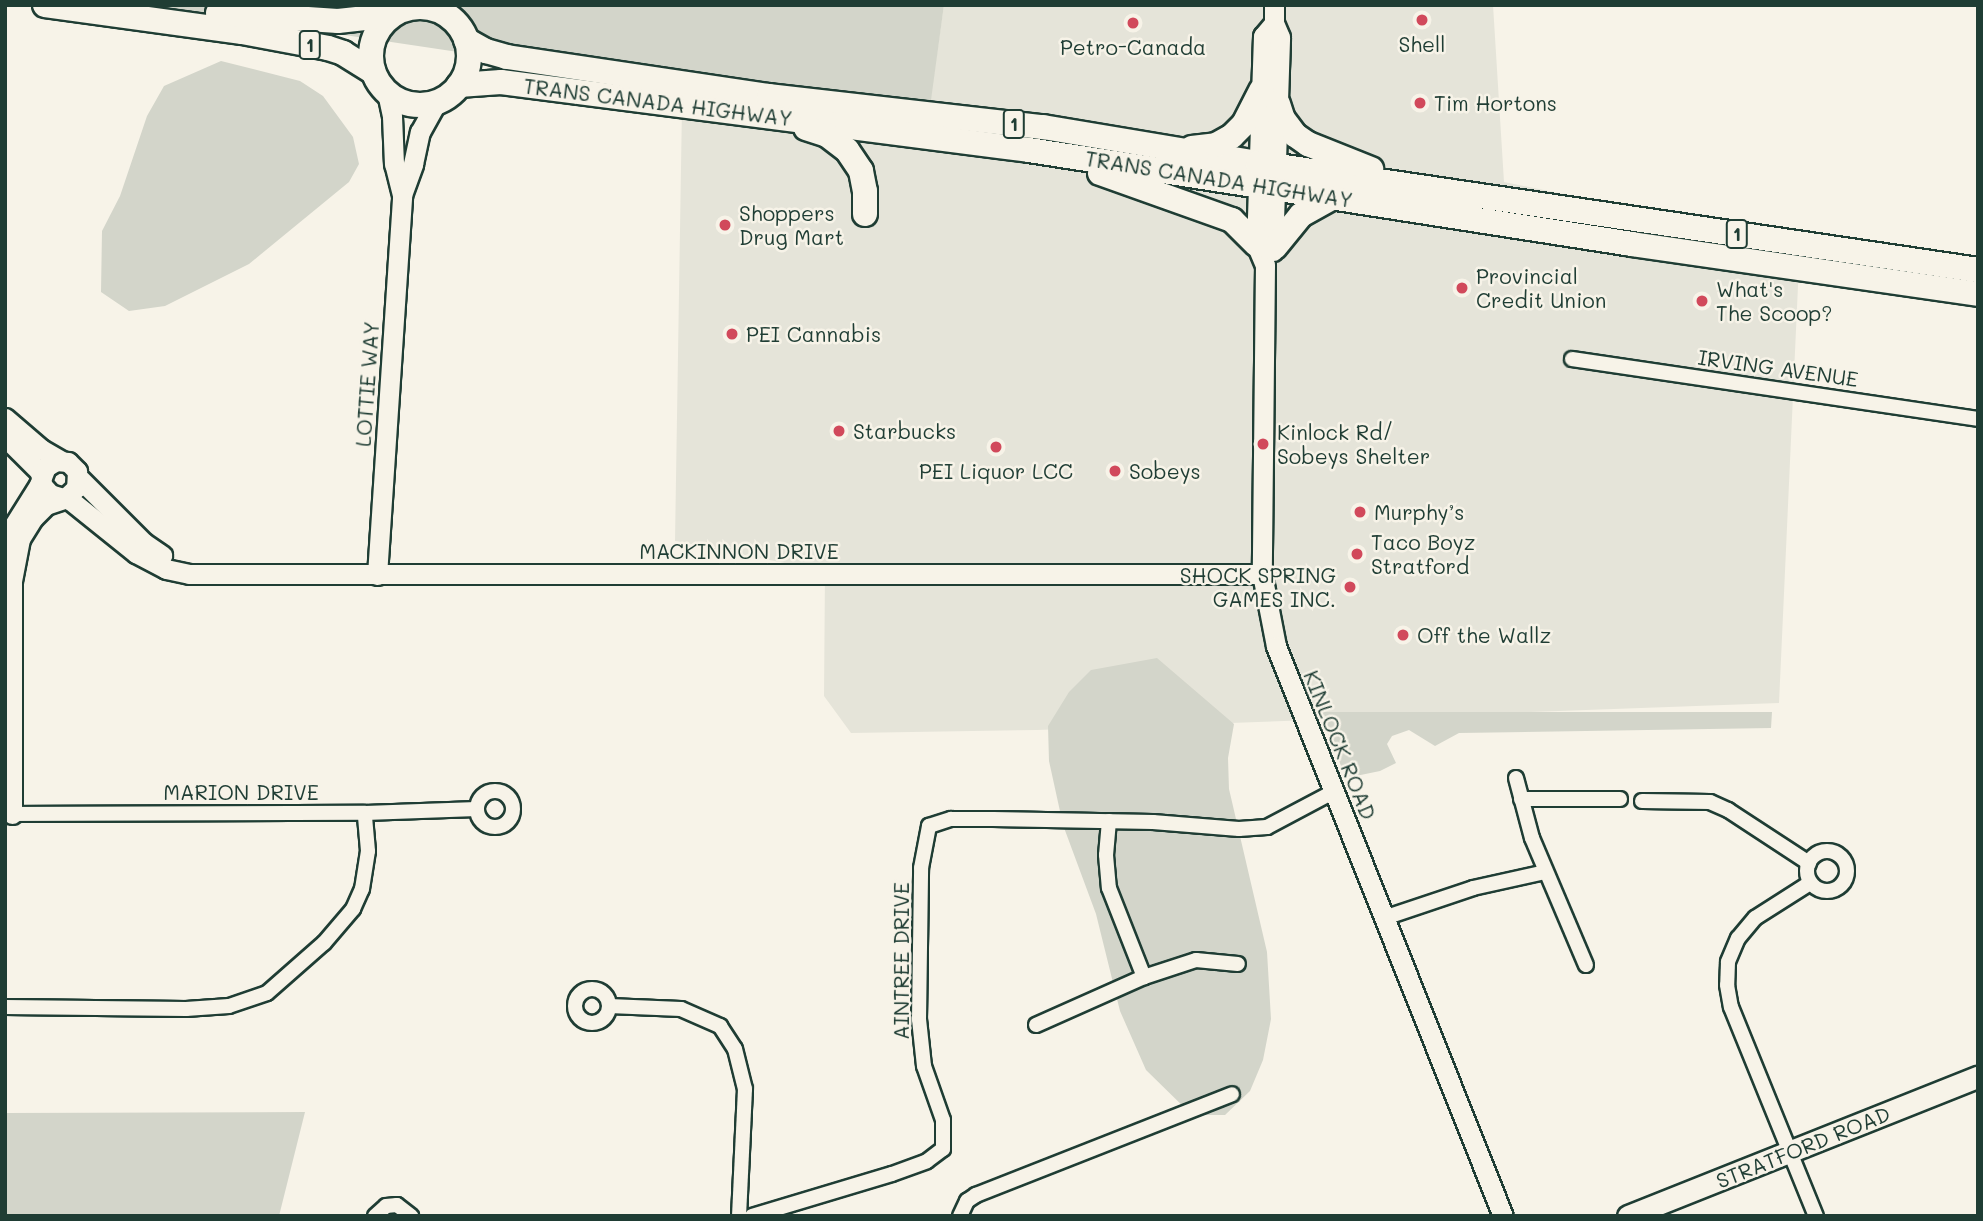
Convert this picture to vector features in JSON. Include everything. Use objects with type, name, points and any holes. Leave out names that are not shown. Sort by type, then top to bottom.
[{"type":"highway","name":"1","points":[[45,5],[242,32],[328,48],[343,53],[380,82]]},
{"type":"highway","name":"1","points":[[167,5],[236,15],[321,21],[392,15]]},
{"type":"highway","points":[[415,7],[441,12],[458,25],[466,40],[468,63],[459,85],[437,101],[427,104],[405,102],[380,82],[371,56],[373,40],[381,26],[392,15],[415,7]]},
{"type":"highway","name":"TRANS CANADA HIGHWAY","points":[[466,40],[486,51],[507,57],[769,96],[1043,127],[1174,149],[1335,197],[1632,244],[1978,294]]},
{"type":"highway","name":"TRANS CANADA HIGHWAY","points":[[459,85],[501,82],[1029,150],[1267,175],[1411,185],[1978,270]]},
{"type":"highway","points":[[1174,149],[1216,145],[1232,136],[1270,97],[1294,135],[1308,144],[1411,185]]},
{"type":"highway","points":[[769,115],[827,135],[847,150],[861,171],[865,191],[865,214]]},
{"type":"highway","points":[[1029,150],[1155,190],[1232,220],[1265,252],[1307,210],[1335,197]]},
{"type":"main road","name":"STRATFORD ROAD","points":[[1628,1216],[1978,1077]]},
{"type":"street","name":"KINLOCK ROAD","points":[[1274,14],[1280,37],[1270,97],[1267,175],[1262,574],[1276,646],[1503,1216]]},
{"type":"street","name":"LOTTIE WAY","points":[[377,575],[401,195],[394,164],[392,116],[380,82]]},
{"type":"street","name":"LOTTIE WAY","points":[[401,195],[413,164],[420,132],[437,101]]},
{"type":"street","name":"IRVING AVENUE","points":[[1572,359],[1978,419]]},
{"type":"street","points":[[5,418],[41,449],[73,466],[78,477],[76,488],[64,499],[46,505],[33,518],[20,539],[7,610],[8,814]]},
{"type":"street","points":[[5,437],[35,466],[50,494],[64,499]]},
{"type":"street","points":[[5,561],[12,528],[46,467],[62,461]]},
{"type":"street","name":"MACKINNON DRIVE","points":[[78,477],[144,543],[160,554],[216,573]]},
{"type":"street","name":"MACKINNON DRIVE","points":[[64,499],[89,513],[136,553],[166,569],[189,574],[1262,574]]},
{"type":"street","points":[[1516,778],[1545,872],[1586,965]]},
{"type":"street","points":[[1144,977],[1109,888],[1106,855],[1109,821],[1239,829],[1267,827],[1333,792]]},
{"type":"street","points":[[1521,799],[1620,799]]},
{"type":"street","points":[[1642,801],[1710,802],[1728,810],[1809,863]]},
{"type":"street","name":"MARION DRIVE","points":[[8,814],[365,813],[477,809]]},
{"type":"street","points":[[5,1006],[186,1009],[229,1006],[256,999],[288,977],[324,943],[353,909],[362,889],[368,851],[365,813]]},
{"type":"street","name":"AINTREE DRIVE","points":[[752,1216],[928,1161],[943,1149],[943,1120],[924,1066],[919,1019],[921,868],[929,826],[951,819],[1109,821]]},
{"type":"street","points":[[1831,852],[1842,859],[1847,870],[1843,882],[1833,890],[1821,890],[1811,883],[1809,863],[1818,853],[1831,852]]},
{"type":"street","points":[[1384,918],[1473,888],[1545,872]]},
{"type":"street","points":[[1811,883],[1755,918],[1738,938],[1728,962],[1727,985],[1731,1007],[1816,1216]]},
{"type":"street","points":[[1036,1025],[1144,977],[1196,960],[1238,964]]},
{"type":"street","points":[[609,1006],[681,1009],[720,1026],[735,1049],[745,1089],[740,1216]]},
{"type":"street","points":[[960,1216],[967,1201],[976,1195],[1232,1094]]},
{"type":"street","points":[[375,1216],[386,1206],[397,1205],[411,1216]]},
{"type":"shaded area","points":[[143,5],[944,5],[928,122]]},
{"type":"shaded area","points":[[944,5],[1493,5],[1504,182],[1800,242],[1779,703],[1037,730],[851,733],[824,696],[825,571],[675,541],[682,106],[927,122]]},
{"type":"shaded area","points":[[221,61],[300,81],[323,96],[353,137],[359,164],[349,182],[249,264],[165,306],[129,311],[101,292],[102,231],[120,196],[147,116],[164,86]]},
{"type":"shaded area","points":[[1157,658],[1234,724],[1228,758],[1229,789],[1267,952],[1271,1019],[1263,1060],[1250,1091],[1225,1115],[1192,1115],[1146,1070],[1120,1011],[1096,914],[1063,825],[1049,761],[1048,726],[1069,692],[1091,670]]},
{"type":"shaded area","points":[[1319,712],[1772,712],[1771,728],[1459,733],[1435,746],[1409,730],[1392,736],[1387,744],[1396,763],[1380,771],[1346,778]]},
{"type":"shaded area","points":[[305,1112],[279,1216],[5,1216],[5,1113]]},
{"type":"place","name":"Shell","points":[[1422,20]]},
{"type":"place","name":"Petro-Canada","points":[[1133,23]]},
{"type":"place","name":"Tim Hortons","points":[[1420,103]]},
{"type":"place","name":"Shoppers Drug Mart","points":[[725,225]]},
{"type":"place","name":"Provincial Credit Union","points":[[1462,288]]},
{"type":"place","name":"What's The Scoop?","points":[[1702,301]]},
{"type":"place","name":"PEI Cannabis","points":[[732,334]]},
{"type":"place","name":"Starbucks","points":[[839,431]]},
{"type":"place","name":"Kinlock Rd/ Sobeys Shelter","points":[[1263,444]]},
{"type":"place","name":"PEI Liquor LCC","points":[[996,447]]},
{"type":"place","name":"Sobeys","points":[[1115,471]]},
{"type":"place","name":"Murphy’s","points":[[1360,512]]},
{"type":"place","name":"Taco Boyz Stratford","points":[[1357,554]]},
{"type":"place","name":"SHOCK SPRING GAMES INC.","points":[[1350,587]]},
{"type":"place","name":"Off the Wallz","points":[[1403,635]]}]
